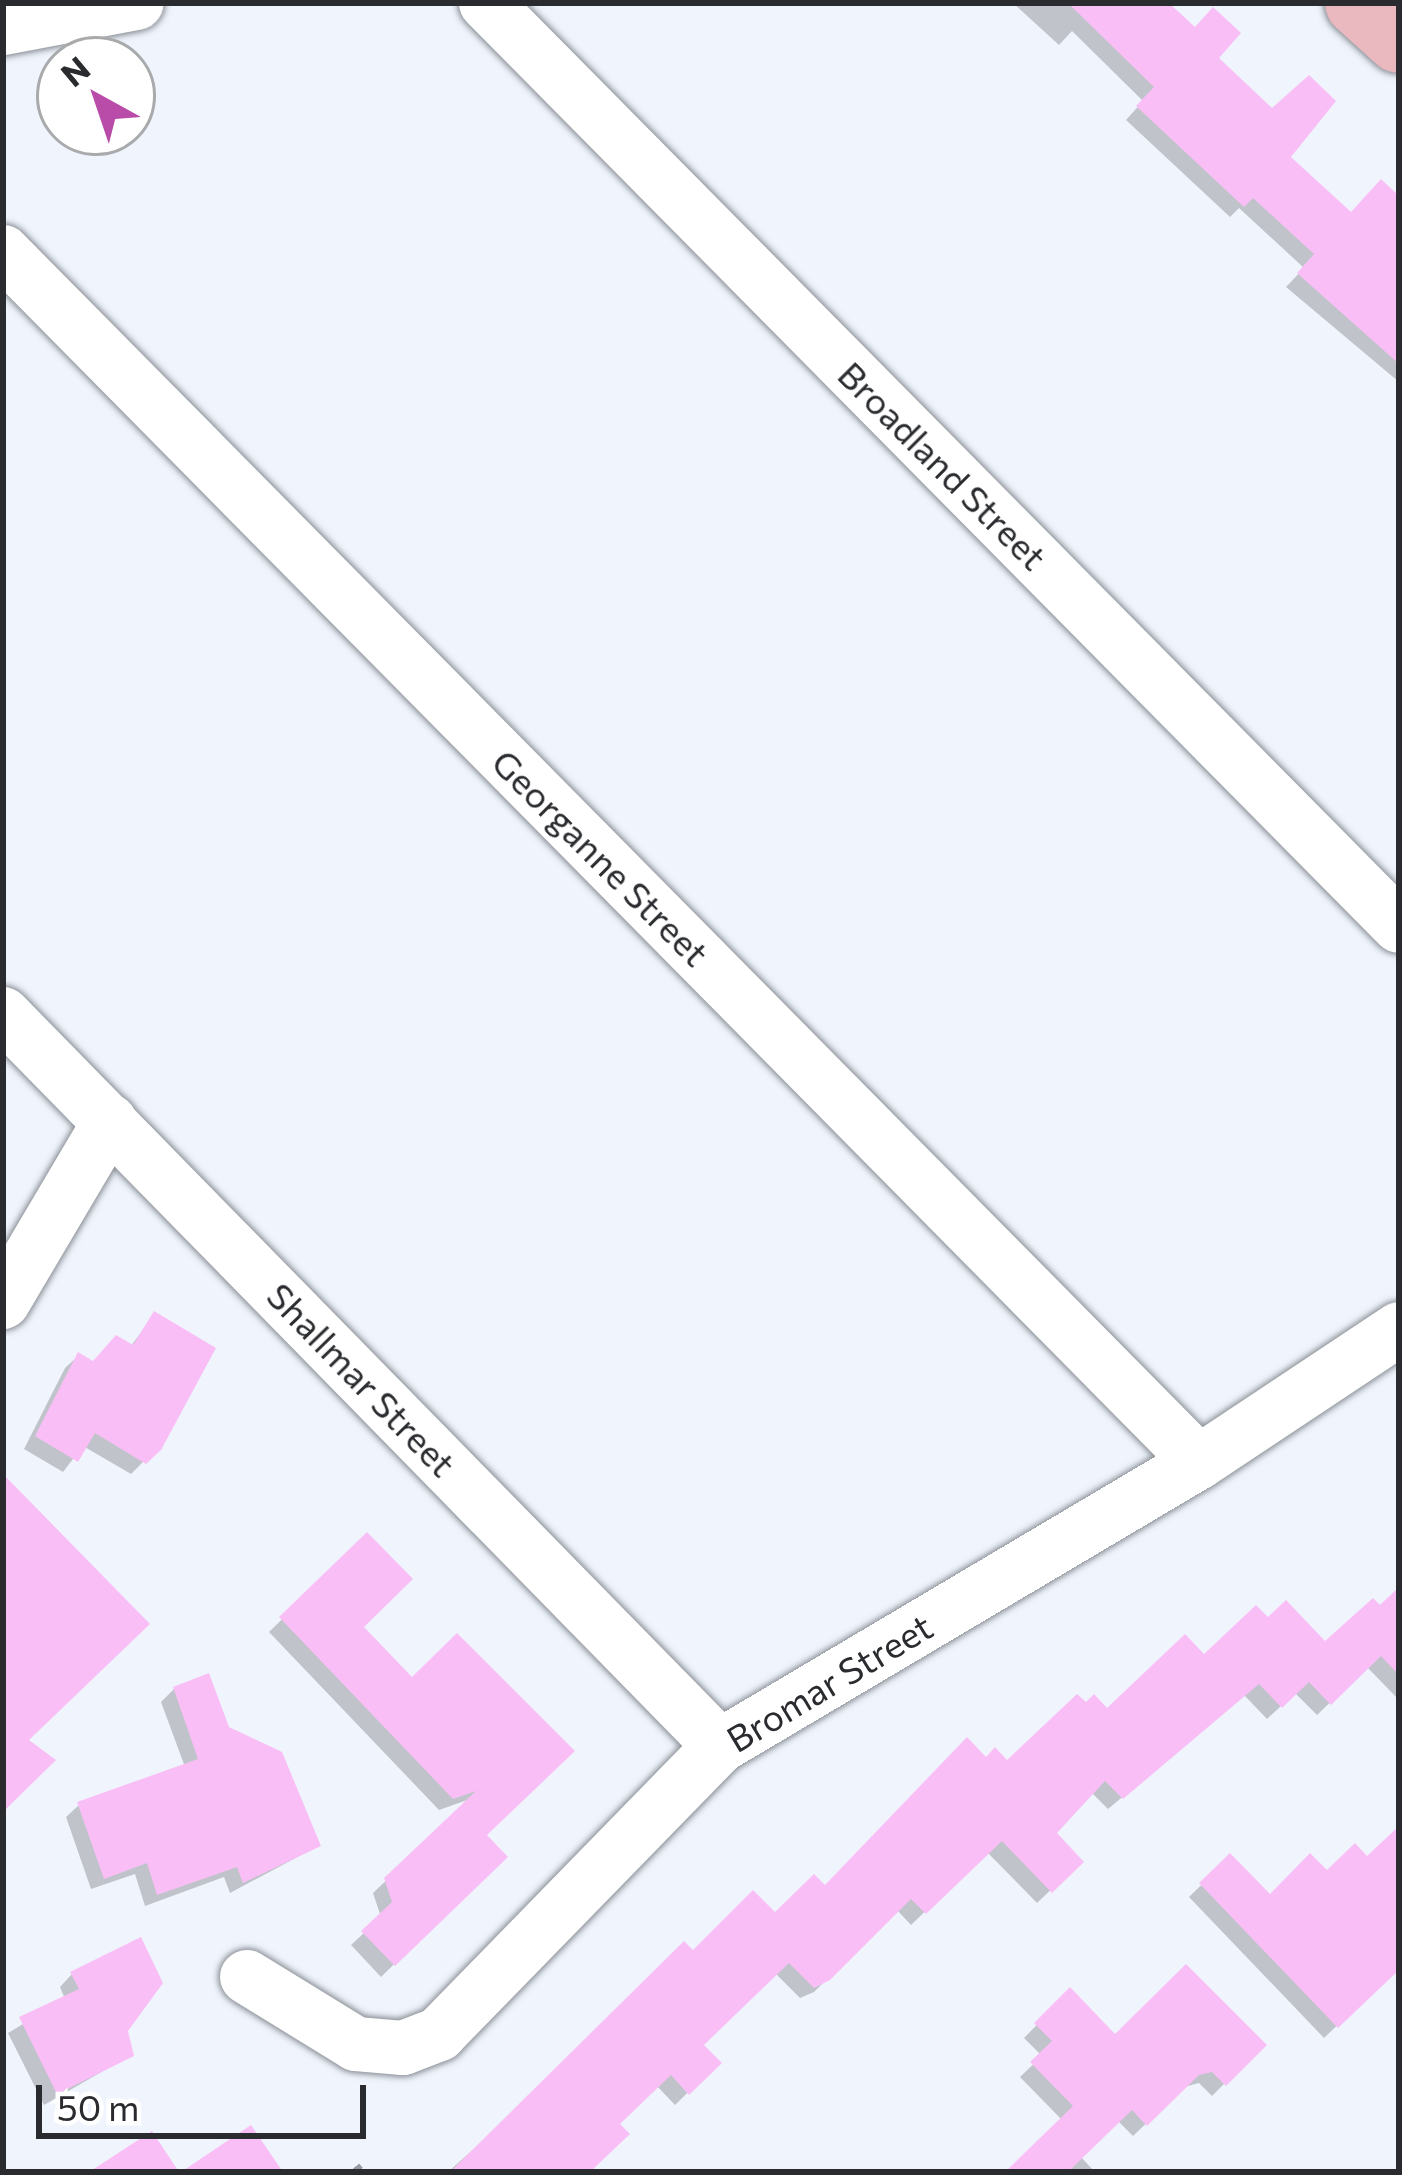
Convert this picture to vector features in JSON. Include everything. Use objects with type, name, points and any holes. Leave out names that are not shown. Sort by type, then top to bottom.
[{"type":"main road","points":[[1358,3],[1399,40]]},
{"type":"street","points":[[3,28],[137,3]]},
{"type":"street","name":"Broadland Street","points":[[487,3],[1399,926]]},
{"type":"street","name":"Georganne Street","points":[[3,252],[1199,1462]]},
{"type":"street","name":"Shallmar Street","points":[[3,1014],[720,1746]]},
{"type":"street","points":[[3,1302],[110,1121]]},
{"type":"street","name":"Bromar Street","points":[[247,1977],[356,2044],[403,2048],[439,2034],[720,1746],[1199,1462],[1399,1329]]},
{"type":"building","points":[[1068,3],[1169,3],[1195,27],[1213,7],[1241,33],[1219,58],[1272,108],[1309,75],[1336,101],[1291,157],[1351,212],[1381,179],[1399,196],[1399,364],[1297,273],[1314,254],[1253,198],[1244,207],[1136,106],[1154,87]]},
{"type":"building","points":[[154,1311],[216,1348],[161,1450],[146,1464],[95,1433],[78,1462],[35,1436],[78,1352],[93,1361],[116,1335],[133,1345]]},
{"type":"building","points":[[3,1474],[150,1624],[29,1740],[56,1760],[3,1812]]},
{"type":"building","points":[[367,1532],[413,1579],[364,1627],[412,1677],[457,1633],[575,1751],[487,1835],[508,1857],[395,1966],[361,1931],[392,1902],[384,1878],[476,1791],[453,1799],[279,1617]]},
{"type":"building","points":[[1399,1587],[1399,1675],[1381,1656],[1331,1705],[1309,1682],[1282,1708],[1259,1684],[1123,1799],[1105,1781],[1057,1833],[1084,1862],[1052,1893],[1002,1841],[926,1914],[911,1899],[830,1980],[814,1988],[789,1963],[704,2045],[722,2063],[689,2095],[671,2075],[620,2124],[630,2134],[590,2172],[450,2172],[684,1941],[693,1950],[753,1890],[775,1912],[814,1874],[825,1885],[967,1737],[986,1757],[995,1747],[1007,1760],[1077,1694],[1086,1702],[1094,1694],[1107,1708],[1185,1634],[1204,1654],[1256,1605],[1268,1617],[1286,1600],[1325,1641],[1373,1598],[1380,1605]]},
{"type":"building","points":[[209,1673],[229,1727],[282,1752],[321,1846],[243,1883],[237,1867],[157,1895],[147,1863],[104,1879],[77,1802],[198,1759],[173,1687]]},
{"type":"building","points":[[1399,1826],[1399,1970],[1338,2028],[1199,1883],[1230,1853],[1270,1894],[1310,1853],[1327,1870],[1355,1843],[1367,1856]]},
{"type":"building","points":[[141,1937],[163,1983],[128,2031],[134,2056],[57,2094],[19,2017],[79,1989],[70,1972]]},
{"type":"building","points":[[1186,1964],[1267,2045],[1226,2086],[1212,2072],[1199,2075],[1147,2126],[1132,2110],[1068,2172],[1005,2172],[1073,2106],[1030,2062],[1052,2041],[1034,2023],[1070,1987],[1115,2034]]},
{"type":"building","points":[[251,2125],[283,2172],[181,2172]]},
{"type":"building","points":[[152,2131],[179,2172],[89,2172]]}]
